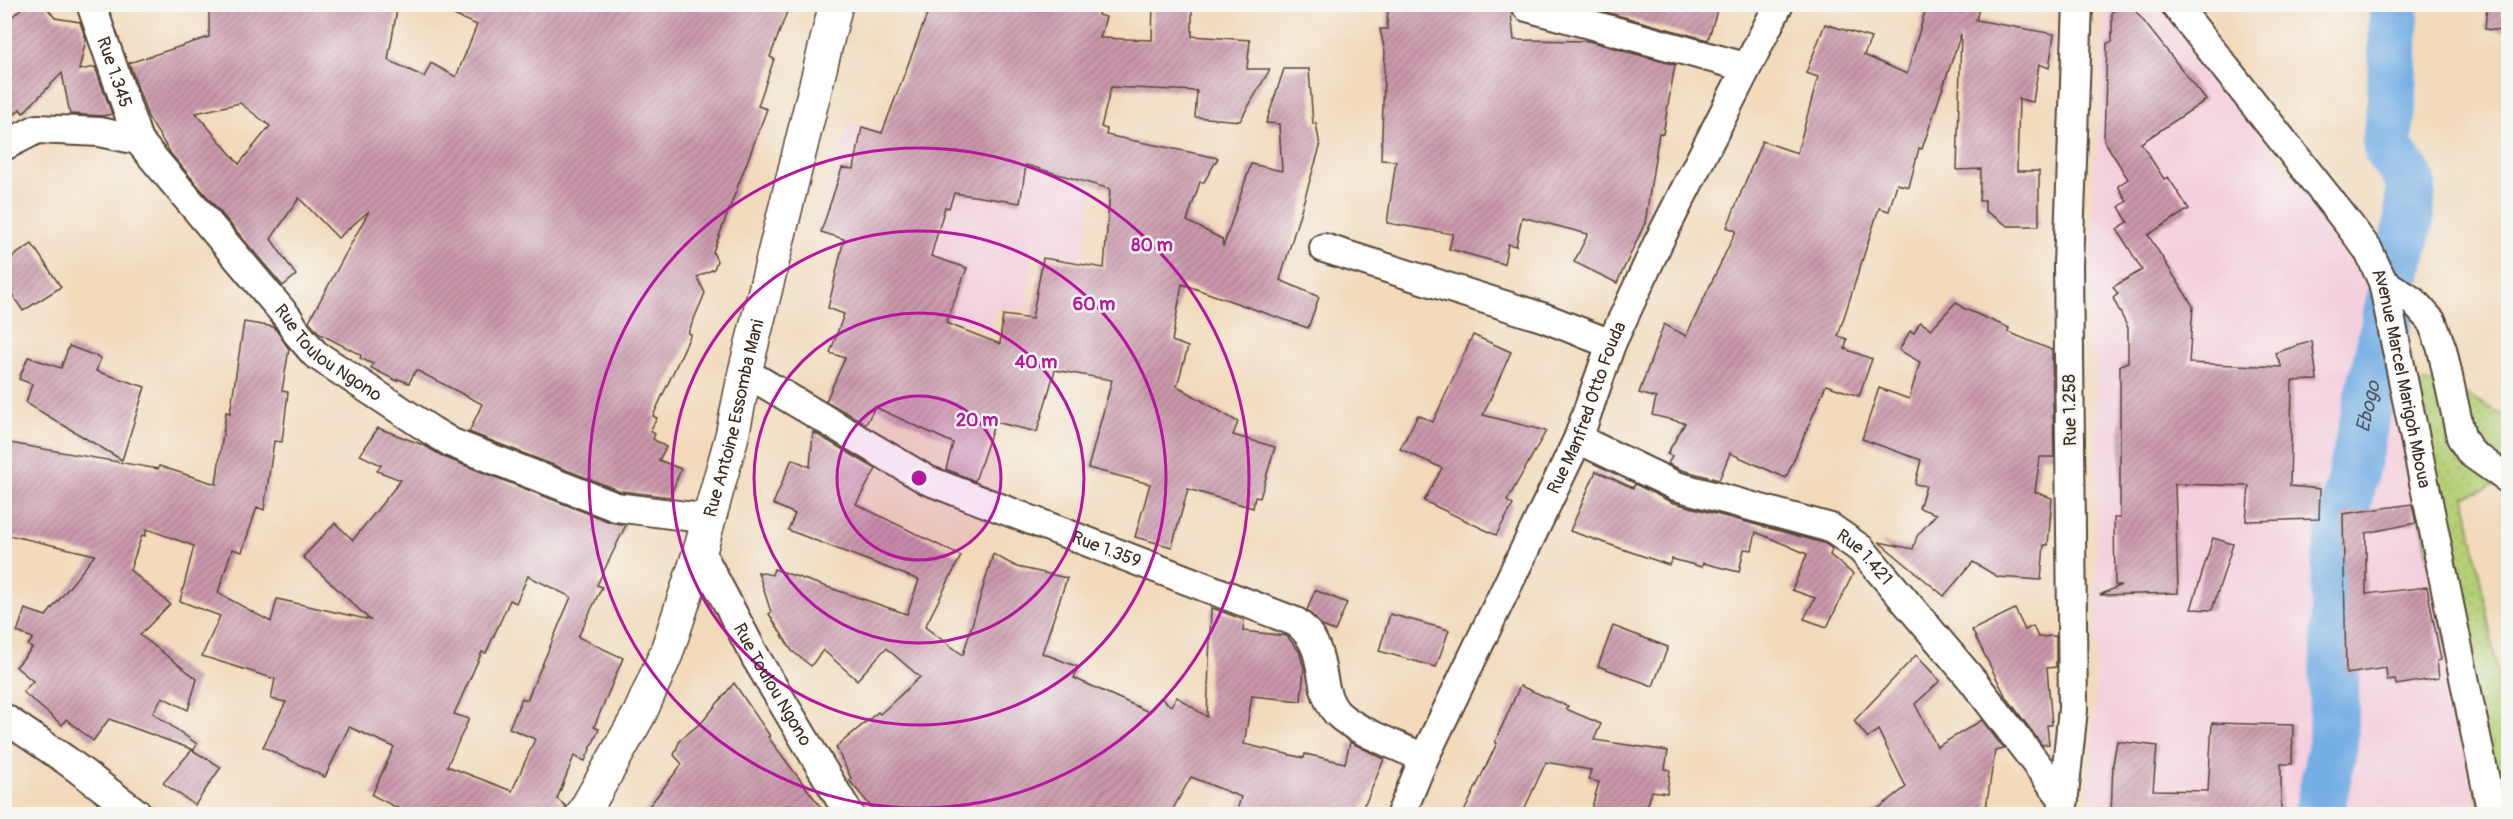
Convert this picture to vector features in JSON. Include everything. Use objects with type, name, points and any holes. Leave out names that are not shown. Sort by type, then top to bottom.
[{"type":"main road","name":"Rue Antoine Essomba Mani","points":[[583,814],[640,713],[666,654],[700,551],[732,436],[745,372],[836,4]]},
{"type":"street","name":"Rue 1.345","points":[[92,4],[138,140]]},
{"type":"street","name":"Rue Manfred Otto Fouda","points":[[1401,814],[1424,758],[1578,439],[1611,344],[1745,67],[1779,4]]},
{"type":"street","name":"Rue 1.258","points":[[2063,807],[2073,709],[2068,265],[2078,4]]},
{"type":"street","name":"Avenue Marcel Marigoh Mboua","points":[[2175,4],[2368,250],[2383,282],[2492,814]]},
{"type":"street","points":[[1527,7],[1745,67]]},
{"type":"street","points":[[4,146],[37,129],[100,132],[138,140]]},
{"type":"street","name":"Rue Toulou Ngono","points":[[138,140],[288,318],[305,344],[315,354],[452,443],[616,507],[709,519]]},
{"type":"street","points":[[1324,248],[1545,318],[1611,344]]},
{"type":"street","points":[[2383,282],[2414,302],[2432,321],[2442,349],[2461,437],[2471,453],[2508,479]]},
{"type":"street","name":"Rue 1.359","points":[[745,372],[927,480],[1296,621],[1308,631],[1316,644],[1329,700],[1336,711],[1347,721],[1424,758]]},
{"type":"street","name":"Rue 1.421","points":[[1578,439],[1676,486],[1831,528],[1861,549],[1974,681],[2063,807]]},
{"type":"street","name":"Rue Toulou Ngono","points":[[700,551],[756,658],[849,814]]},
{"type":"street","points":[[4,718],[66,760],[138,814]]},
{"type":"shaded area","points":[[2105,5],[2157,5],[2182,31],[2357,258],[2378,290],[2478,814],[2088,814],[2096,685],[2096,374],[2095,353],[2091,352],[2090,284],[2093,165],[2097,150]]},
{"type":"shaded area","points":[[849,122],[968,147],[1094,185],[1082,262],[1034,251],[1028,310],[996,308],[991,331],[911,306],[916,272],[818,233]]},
{"type":"green space","points":[[2444,382],[2508,418],[2508,480],[2465,497],[2508,726],[2508,814],[2481,814],[2393,384]]},
{"type":"building","points":[[26,4],[44,4],[55,18],[80,22],[86,40],[79,70],[95,67],[112,114],[103,116],[70,114],[62,73],[23,113],[20,109],[4,125],[4,24]]},
{"type":"building","points":[[209,4],[398,4],[388,60],[424,77],[431,63],[456,77],[477,25],[428,4],[790,4],[770,57],[774,59],[758,106],[767,109],[713,252],[717,261],[714,269],[697,277],[705,293],[688,333],[691,334],[653,416],[657,418],[650,431],[655,434],[653,439],[666,447],[659,460],[681,469],[670,497],[620,491],[469,432],[482,404],[416,370],[409,383],[398,379],[397,381],[371,368],[373,364],[360,358],[361,355],[320,334],[309,321],[369,211],[338,238],[299,198],[271,239],[296,275],[283,286],[171,154],[148,117],[129,63],[209,37]],"holes":[[[240,103],[270,126],[239,164],[196,113]]]},
{"type":"building","points":[[931,4],[1101,4],[1098,15],[1106,17],[1100,38],[1152,40],[1153,4],[1192,4],[1192,36],[1250,40],[1247,69],[1270,69],[1240,121],[1195,117],[1197,91],[1111,87],[1101,127],[1107,129],[1106,135],[1218,158],[1204,182],[1200,182],[1187,221],[1222,239],[1223,247],[1251,164],[1282,171],[1279,124],[1266,123],[1284,69],[1309,69],[1313,124],[1316,123],[1320,147],[1280,280],[1319,297],[1308,328],[1182,284],[1172,341],[1188,347],[1177,386],[1238,422],[1233,435],[1275,447],[1260,498],[1255,497],[1253,508],[1188,489],[1172,547],[1135,537],[1150,484],[1088,468],[1112,380],[1055,370],[1037,432],[995,422],[975,481],[946,469],[953,443],[875,407],[866,424],[826,401],[845,358],[830,353],[844,314],[828,308],[844,239],[821,232],[842,168],[854,169],[862,127],[882,133]],"holes":[[[1026,165],[1110,189],[1104,268],[1043,258],[1032,319],[1003,315],[1000,344],[946,323],[967,268],[931,256],[945,207],[949,208],[954,193],[1020,203]]]},
{"type":"building","points":[[1388,4],[1434,4],[1434,11],[1475,10],[1475,4],[1510,4],[1514,40],[1589,41],[1675,65],[1663,134],[1659,133],[1645,223],[1617,283],[1574,262],[1588,234],[1522,217],[1516,246],[1508,244],[1504,264],[1449,249],[1453,234],[1387,223],[1396,161],[1381,160],[1385,52],[1380,29],[1387,29]]},
{"type":"building","points":[[1592,4],[1719,4],[1708,40],[1591,8]]},
{"type":"building","points":[[1927,4],[1980,4],[1976,20],[2054,34],[2049,68],[2039,64],[2033,102],[2019,99],[2017,171],[2039,171],[2039,226],[2008,226],[1985,211],[1985,200],[1979,201],[1981,169],[1957,170],[1961,34],[1922,149],[1919,148],[1909,187],[1897,184],[1889,211],[1879,208],[1838,336],[1847,339],[1845,349],[1872,359],[1859,396],[1826,385],[1786,478],[1730,453],[1719,480],[1668,464],[1672,456],[1667,454],[1685,423],[1652,415],[1656,398],[1639,393],[1664,324],[1686,336],[1736,231],[1727,227],[1762,141],[1797,153],[1818,77],[1806,73],[1825,24],[1871,38],[1864,55],[1907,74]]},
{"type":"building","points":[[2123,4],[2130,4],[2206,100],[2141,143],[2164,179],[2168,177],[2189,209],[2148,235],[2193,306],[2189,363],[2282,367],[2275,353],[2312,341],[2317,380],[2292,381],[2290,486],[2320,489],[2319,519],[2246,521],[2249,486],[2175,484],[2178,593],[2100,595],[2121,585],[2115,585],[2114,518],[2120,518],[2120,365],[2128,362],[2128,328],[2113,298],[2118,294],[2113,287],[2142,270],[2117,229],[2128,222],[2119,207],[2127,201],[2118,186],[2128,179],[2104,140],[2107,43],[2112,42],[2112,12]]},
{"type":"building","points":[[2487,4],[2508,7],[2508,32],[2485,29]]},
{"type":"building","points":[[32,244],[61,287],[23,311],[4,282],[4,262]]},
{"type":"building","points":[[1956,302],[1963,308],[2009,328],[2008,332],[2052,350],[2054,457],[2040,457],[2035,492],[2052,498],[2048,545],[2044,545],[2041,580],[1998,577],[1973,562],[1944,596],[1879,542],[1913,549],[1917,536],[1936,514],[1919,508],[1926,486],[1915,484],[1921,460],[1862,439],[1879,388],[1909,399],[1920,362],[1899,350],[1910,331],[1914,333],[1920,322],[1931,329]]},
{"type":"building","points":[[244,322],[274,327],[289,349],[282,391],[288,392],[282,442],[274,441],[264,510],[257,507],[242,552],[232,549],[218,593],[271,622],[277,599],[370,620],[303,557],[335,523],[353,540],[401,480],[377,471],[381,465],[360,455],[378,428],[423,445],[446,458],[610,522],[626,525],[597,585],[602,587],[578,637],[623,658],[594,727],[599,729],[585,761],[574,756],[557,799],[566,806],[564,814],[409,814],[372,795],[394,747],[349,727],[325,777],[263,747],[286,702],[271,699],[275,679],[202,656],[220,616],[180,601],[194,546],[147,529],[145,536],[142,535],[130,570],[170,604],[140,635],[197,679],[188,710],[162,697],[153,713],[197,744],[194,750],[109,719],[93,741],[66,719],[62,725],[23,692],[33,681],[16,667],[32,648],[28,645],[33,638],[17,632],[25,609],[46,616],[95,555],[4,534],[4,476],[10,443],[158,469],[159,466],[216,484],[226,412],[230,413]],"holes":[[[528,576],[571,597],[527,700],[522,698],[509,728],[535,739],[512,791],[447,766],[469,719],[454,714],[482,652],[486,653],[510,600],[516,603]]]},
{"type":"building","points":[[1473,335],[1511,352],[1483,415],[1546,431],[1507,501],[1513,505],[1496,535],[1424,501],[1442,468],[1400,449],[1418,415],[1433,422]]},
{"type":"building","points":[[69,346],[101,358],[96,371],[145,387],[122,460],[26,403],[32,384],[19,379],[28,357],[61,368]]},
{"type":"building","points":[[813,432],[876,469],[856,504],[961,556],[925,627],[963,655],[993,554],[1017,567],[1067,578],[1042,653],[1078,667],[1074,678],[1149,712],[1161,698],[1171,706],[1177,697],[1207,717],[1211,608],[1244,620],[1243,631],[1287,636],[1299,651],[1304,668],[1301,701],[1252,696],[1244,744],[1304,758],[1305,754],[1345,763],[1350,742],[1384,759],[1367,800],[1358,814],[1236,814],[1241,797],[1191,777],[1170,814],[877,814],[849,780],[851,778],[836,747],[878,712],[880,714],[920,677],[886,648],[857,680],[823,650],[811,666],[792,651],[769,614],[771,612],[758,572],[772,575],[774,569],[907,614],[919,580],[788,530],[795,514],[773,504],[792,459],[810,467]]},
{"type":"building","points":[[1596,471],[1633,488],[1635,484],[1671,502],[1824,543],[1832,549],[1830,555],[1853,574],[1827,627],[1804,619],[1815,598],[1792,590],[1807,554],[1756,532],[1752,550],[1744,549],[1739,572],[1703,563],[1702,567],[1672,559],[1669,565],[1570,531]]},
{"type":"building","points":[[2412,504],[2416,523],[2366,533],[2366,594],[2427,587],[2441,660],[2437,661],[2439,678],[2396,685],[2395,679],[2387,680],[2386,668],[2346,674],[2343,514]]},
{"type":"building","points":[[2213,538],[2233,544],[2212,610],[2191,609]]},
{"type":"building","points":[[1315,590],[1347,603],[1335,631],[1322,626],[1307,610]]},
{"type":"building","points":[[2015,609],[2025,630],[2033,626],[2038,637],[2056,636],[2056,667],[2047,668],[2052,725],[2047,725],[2049,744],[2042,745],[2005,695],[1972,630]]},
{"type":"building","points":[[1390,614],[1449,630],[1436,667],[1379,651]]},
{"type":"building","points":[[1613,626],[1668,647],[1653,686],[1598,666]]},
{"type":"building","points":[[1916,655],[1940,681],[1915,704],[1937,747],[1982,720],[2004,749],[1995,751],[1985,814],[1871,814],[1906,787],[1878,730],[1868,738],[1854,721]]},
{"type":"building","points":[[734,683],[770,736],[768,737],[826,814],[643,814],[682,764],[674,755],[680,740],[703,721]]},
{"type":"building","points":[[1520,686],[1568,706],[1566,709],[1601,724],[1594,740],[1668,751],[1665,769],[1670,770],[1667,793],[1652,791],[1645,814],[1590,814],[1599,782],[1588,780],[1591,770],[1546,762],[1522,814],[1463,814],[1497,743],[1495,742]]},
{"type":"building","points":[[2212,723],[2293,725],[2292,764],[2281,764],[2281,814],[2111,814],[2113,764],[2117,741],[2157,746],[2153,790],[2208,791]]},
{"type":"building","points":[[192,750],[221,767],[195,805],[163,783]]},
{"type":"waterway","name":"Ebogo","points":[[2319,814],[2333,744],[2337,560],[2344,514],[2409,218],[2411,182],[2390,153],[2387,142],[2392,99],[2394,4]]}]
